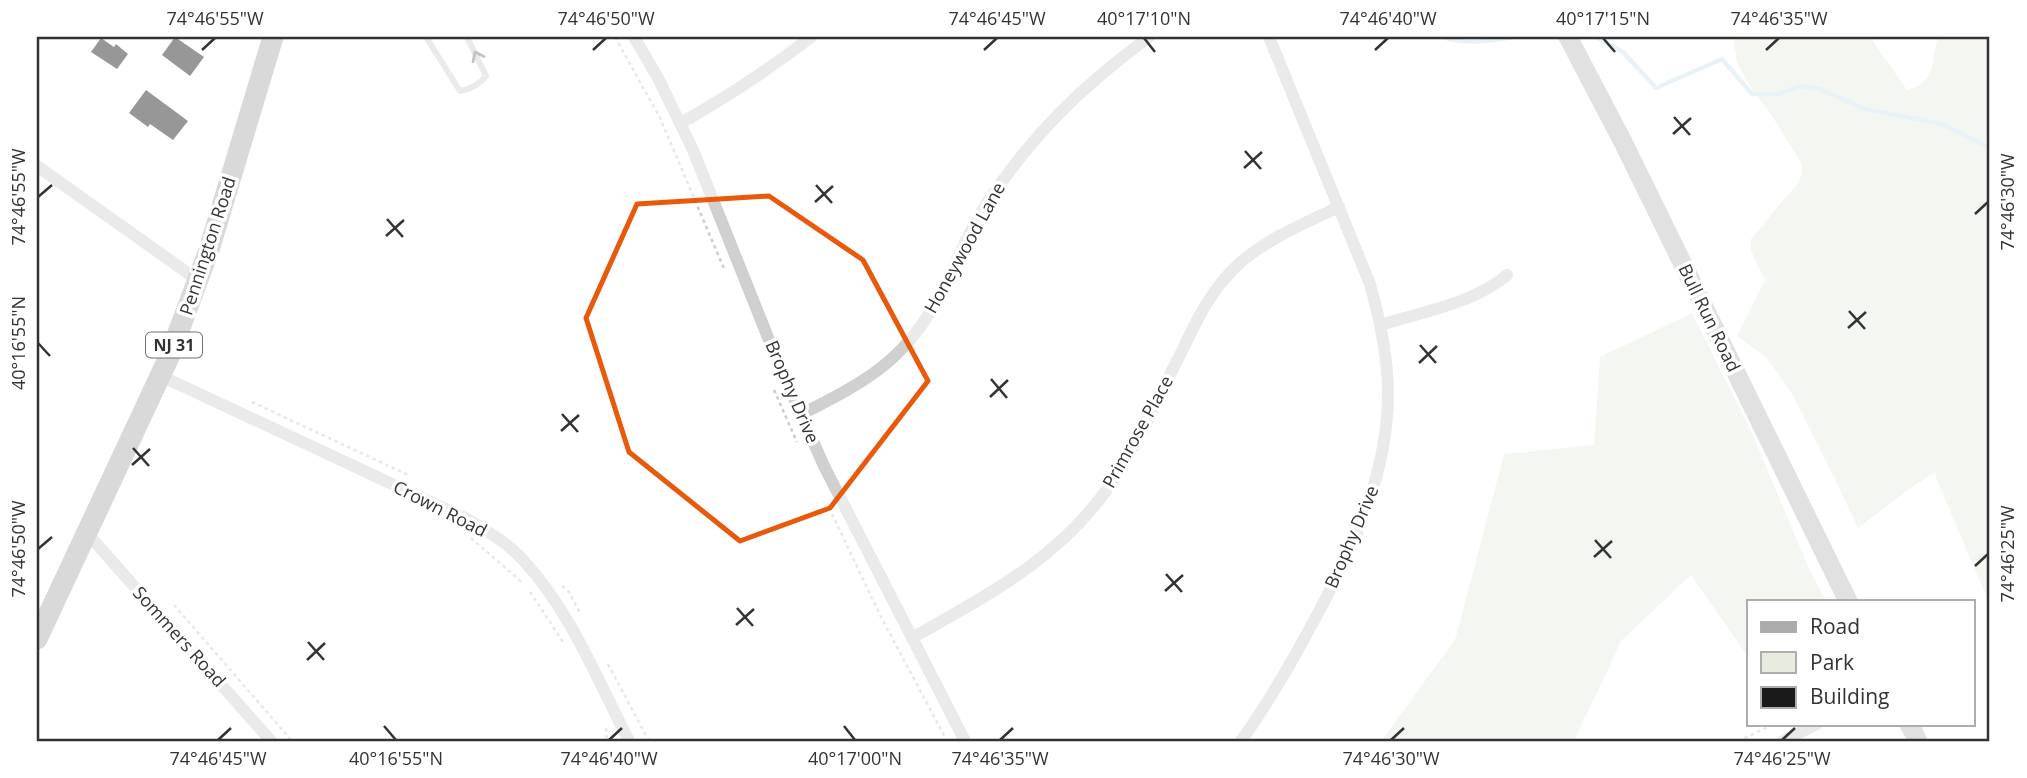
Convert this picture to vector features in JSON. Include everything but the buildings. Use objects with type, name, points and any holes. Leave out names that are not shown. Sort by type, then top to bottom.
[{"type":"main road","name":"Pennington Road","points":[[37,639],[42,615],[87,533],[161,376],[199,281],[273,37]]},
{"type":"street","name":"Brophy Drive","points":[[634,37],[681,123],[800,415],[965,741]]},
{"type":"street","points":[[681,123],[757,78],[811,37]]},
{"type":"street","name":"Honeywood Lane","points":[[800,415],[861,383],[900,352],[919,330],[960,249],[1013,165],[1073,98],[1110,65],[1149,37]]},
{"type":"street","name":"Brophy Drive","points":[[1241,741],[1289,666],[1358,531],[1380,464],[1388,394],[1381,325],[1370,284],[1269,37]]},
{"type":"street","name":"Bull Run Road","points":[[1568,37],[1623,142],[1849,600]]},
{"type":"street","points":[[37,166],[199,281]]},
{"type":"street","name":"Primrose Place","points":[[912,638],[1004,586],[1061,542],[1104,493],[1126,460],[1203,308],[1221,283],[1240,263],[1262,246],[1286,231],[1339,207]]},
{"type":"street","points":[[1381,325],[1472,297],[1494,286],[1507,275]]},
{"type":"street","name":"Crown Road","points":[[161,376],[467,519],[501,541],[522,558],[545,586],[567,620],[629,741]]},
{"type":"street","name":"Sommers Road","points":[[87,533],[271,741]]},
{"type":"street","points":[[1783,741],[1812,726]]},
{"type":"lane","points":[[426,37],[460,92],[470,89],[486,76],[467,37]]},
{"type":"path","points":[[470,538],[526,586],[566,648]]},
{"type":"path","points":[[174,605],[292,741]]},
{"type":"path","points":[[1738,741],[1770,726]]},
{"type":"path","points":[[606,729],[607,741]]},
{"type":"highlighted area","points":[[769,196],[863,260],[928,381],[830,508],[740,541],[629,452],[586,318],[637,204]]},
{"type":"green space","points":[[1737,37],[1870,37],[1907,90],[1916,87],[1928,76],[1938,37],[1990,37],[1990,605],[1934,473],[1858,528],[1793,395],[1767,358],[1737,336],[1765,280],[1751,251],[1751,239],[1798,183],[1802,173],[1801,163],[1737,63],[1734,44]]},
{"type":"green space","points":[[1692,313],[1750,429],[1808,566],[1825,600],[1747,600],[1746,654],[1691,575],[1622,640],[1574,741],[1381,741],[1455,640],[1504,454],[1594,445],[1600,357]]},
{"type":"waterway","points":[[1443,37],[1469,42],[1512,37]]},
{"type":"waterway","points":[[1596,37],[1623,52],[1656,88],[1722,59],[1752,94],[1778,94],[1800,86],[1820,89],[1865,109],[1942,124],[1990,148]]}]
